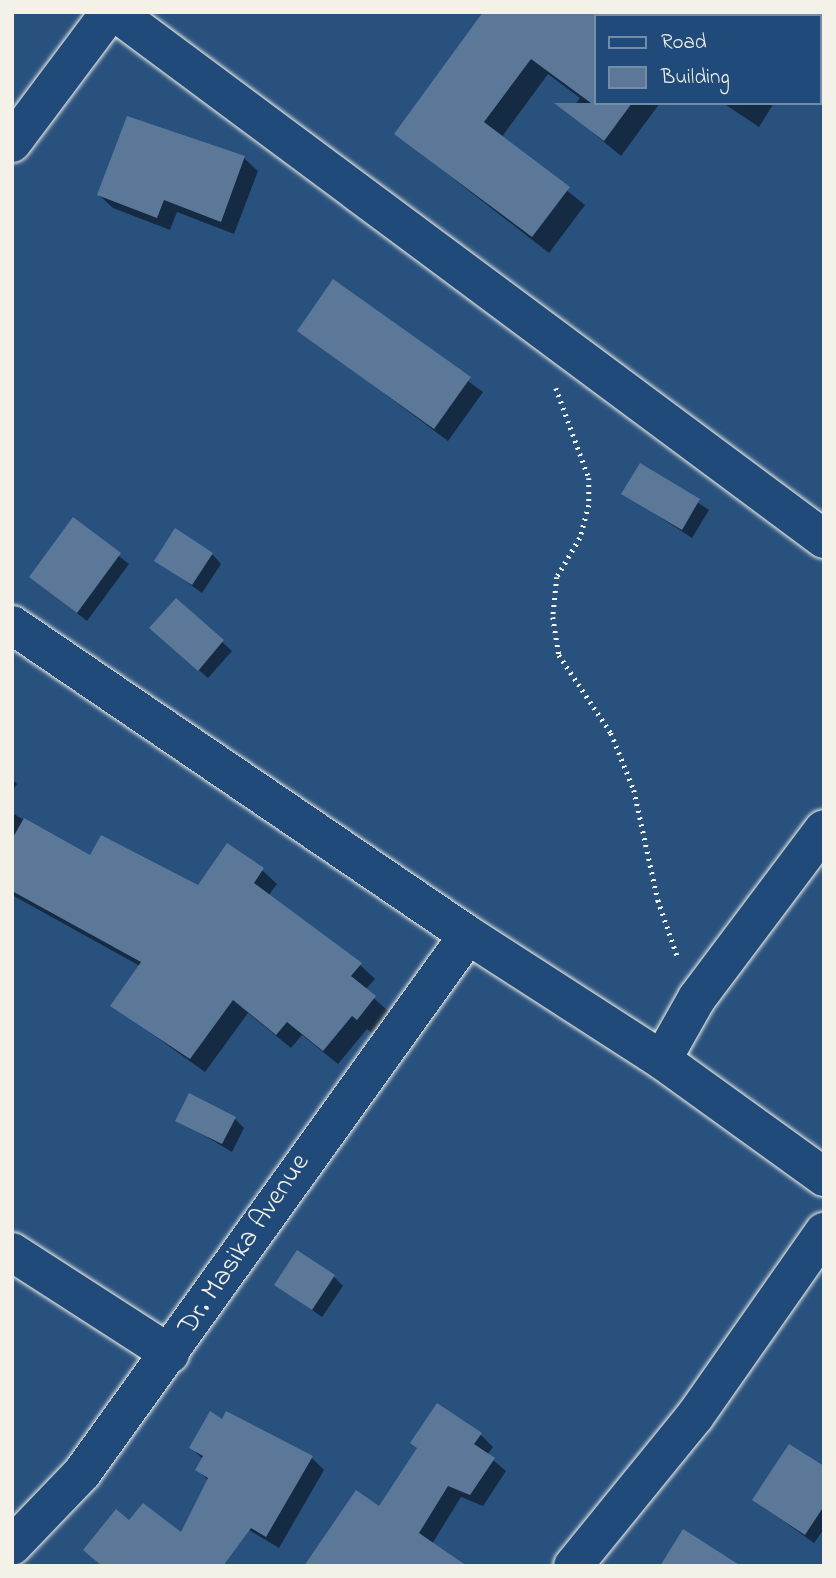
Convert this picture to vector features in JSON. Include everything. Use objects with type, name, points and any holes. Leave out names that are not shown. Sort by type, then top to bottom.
[{"type":"street","points":[[12,143],[113,12],[824,539]]},
{"type":"street","points":[[12,625],[468,935],[662,1060],[824,1177]]},
{"type":"street","points":[[662,1060],[697,998],[824,829]]},
{"type":"street","name":"Dr. Masika Avenue","points":[[12,1546],[82,1473],[170,1354],[309,1151],[468,935]]},
{"type":"street","points":[[573,1566],[695,1416],[824,1232]]},
{"type":"street","points":[[12,1252],[170,1354]]},
{"type":"path","points":[[551,376],[578,436],[589,478],[589,505],[580,538],[557,578],[553,617],[559,655],[611,733],[634,790],[658,900],[697,998]]},
{"type":"building","points":[[483,12],[596,12],[594,105],[631,105],[604,141],[554,103],[591,103],[531,59],[484,122],[570,187],[532,237],[394,134]]},
{"type":"building","points":[[127,116],[245,156],[221,222],[164,200],[157,218],[97,195]]},
{"type":"building","points":[[333,279],[471,377],[434,429],[297,331]]},
{"type":"building","points":[[640,463],[700,499],[682,530],[621,494]]},
{"type":"building","points":[[73,517],[121,553],[77,613],[29,577]]},
{"type":"building","points":[[175,528],[213,553],[192,585],[154,561]]},
{"type":"building","points":[[176,598],[224,640],[198,671],[149,628]]},
{"type":"building","points":[[24,818],[90,855],[101,835],[198,885],[227,843],[264,868],[254,883],[362,963],[351,976],[376,996],[357,1020],[352,1016],[323,1051],[287,1022],[276,1035],[233,1000],[190,1059],[110,1006],[141,962],[12,891],[12,839]]},
{"type":"building","points":[[189,1093],[236,1117],[222,1144],[175,1121]]},
{"type":"building","points":[[297,1250],[335,1275],[312,1310],[274,1285]]},
{"type":"building","points":[[437,1403],[482,1433],[474,1444],[495,1458],[470,1495],[448,1486],[419,1533],[467,1566],[304,1566],[356,1490],[379,1506],[417,1448],[410,1443]]},
{"type":"building","points":[[210,1411],[222,1419],[226,1411],[313,1456],[266,1537],[251,1528],[223,1566],[102,1566],[83,1550],[116,1509],[129,1520],[143,1503],[181,1532],[208,1478],[195,1470],[203,1456],[189,1448]]},
{"type":"building","points":[[789,1444],[824,1466],[824,1506],[805,1535],[752,1500]]},
{"type":"building","points":[[683,1529],[741,1566],[660,1566]]}]
